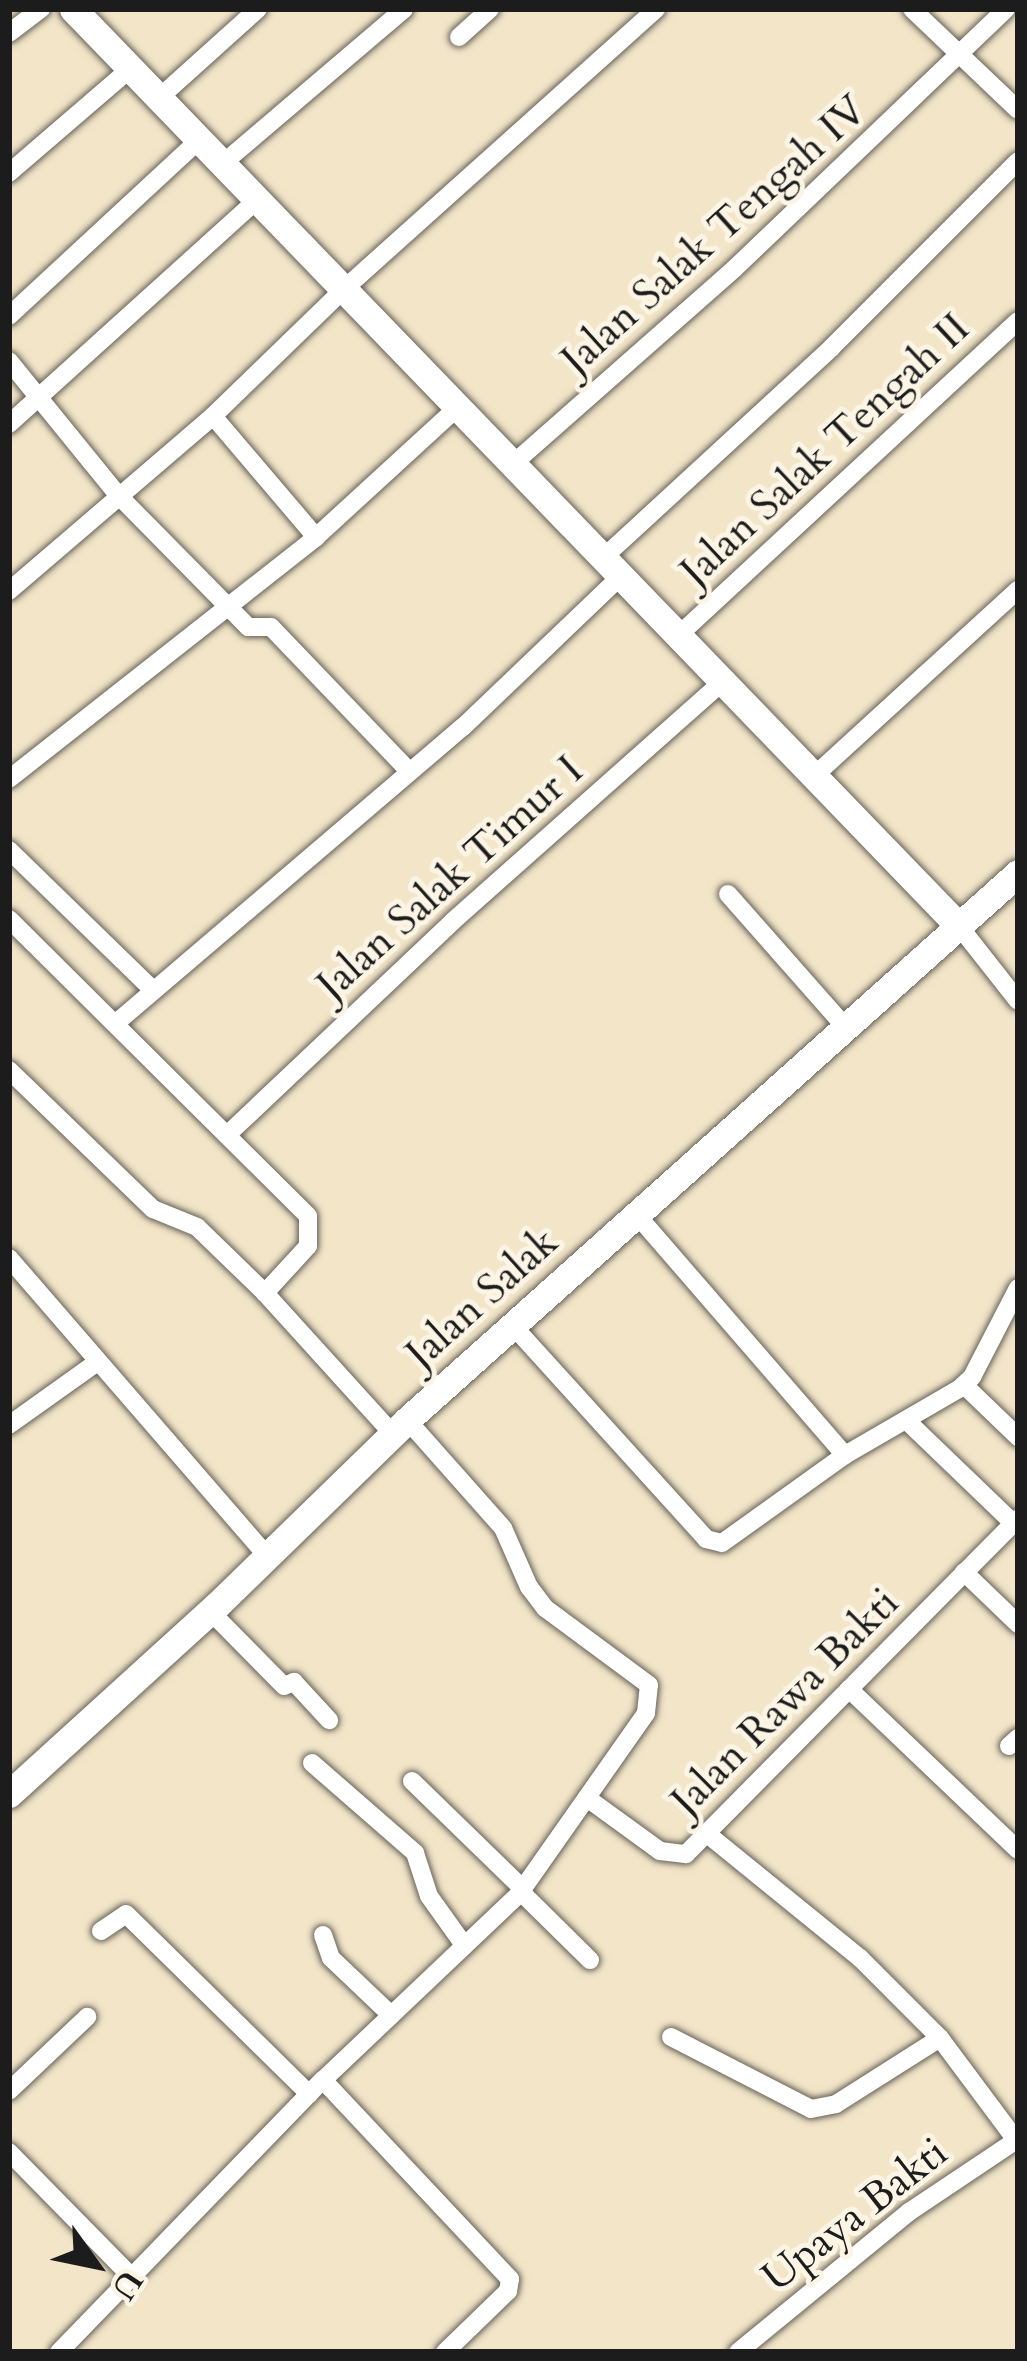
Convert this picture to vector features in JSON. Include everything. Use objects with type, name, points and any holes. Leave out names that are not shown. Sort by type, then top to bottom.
[{"type":"street","points":[[9,33],[41,9]]},
{"type":"street","points":[[73,9],[197,142],[725,679],[959,926],[1018,1001]]},
{"type":"street","points":[[159,98],[258,9]]},
{"type":"street","points":[[221,165],[404,9]]},
{"type":"street","points":[[459,37],[490,9]]},
{"type":"street","points":[[9,591],[213,416],[343,290],[656,9]]},
{"type":"street","points":[[912,9],[1018,110]]},
{"type":"street","name":"Jalan Salak Tengah IV","points":[[514,463],[734,269],[1006,9]]},
{"type":"street","points":[[9,173],[130,69]]},
{"type":"street","points":[[9,316],[197,142]]},
{"type":"street","points":[[116,1022],[463,728],[614,565],[1018,160]]},
{"type":"street","points":[[9,424],[256,201]]},
{"type":"street","name":"Jalan Salak Tengah II","points":[[681,633],[1018,320]]},
{"type":"street","points":[[9,361],[117,494],[248,627],[272,627],[408,770]]},
{"type":"street","points":[[9,779],[316,537],[459,406]]},
{"type":"street","points":[[213,416],[316,537]]},
{"type":"street","points":[[814,776],[1018,590]]},
{"type":"street","name":"Jalan Salak Timur I","points":[[226,1135],[453,921],[725,679]]},
{"type":"street","points":[[9,850],[152,989]]},
{"type":"street","name":"Jalan Salak","points":[[9,1793],[210,1611],[400,1427],[1018,872]]},
{"type":"street","points":[[728,894],[847,1029]]},
{"type":"street","points":[[9,919],[311,1223],[308,1246],[265,1293]]},
{"type":"street","points":[[9,1070],[152,1209],[197,1227],[503,1528],[529,1587],[545,1608],[649,1684],[646,1713],[522,1890],[316,2087],[58,2352]]},
{"type":"street","points":[[636,1214],[845,1455]]},
{"type":"street","points":[[9,1258],[267,1556]]},
{"type":"street","points":[[515,1328],[711,1542],[740,1535],[845,1455],[964,1385],[1018,1288]]},
{"type":"street","points":[[9,1425],[96,1363]]},
{"type":"street","points":[[964,1385],[1018,1437]]},
{"type":"street","points":[[906,1420],[1016,1521]]},
{"type":"street","name":"Jalan Rawa Bakti","points":[[587,1798],[673,1856],[686,1854],[1016,1521]]},
{"type":"street","points":[[964,1572],[1018,1624]]},
{"type":"street","points":[[210,1611],[284,1686],[294,1682],[329,1720]]},
{"type":"street","points":[[849,1689],[1018,1850]]},
{"type":"street","points":[[311,1763],[415,1853],[429,1896],[464,1945]]},
{"type":"street","points":[[412,1780],[590,1960]]},
{"type":"street","points":[[706,1833],[860,1958],[940,2038],[1017,2140]]},
{"type":"street","points":[[101,1931],[126,1913],[316,2087],[510,2279],[508,2290],[445,2352]]},
{"type":"street","points":[[323,1935],[331,1958],[391,2015]]},
{"type":"street","points":[[9,2091],[87,2017]]},
{"type":"street","points":[[671,2037],[811,2109],[836,2104],[940,2038]]},
{"type":"street","name":"Upaya Bakti","points":[[738,2352],[909,2212],[1017,2140]]},
{"type":"street","points":[[9,2152],[132,2277]]}]
